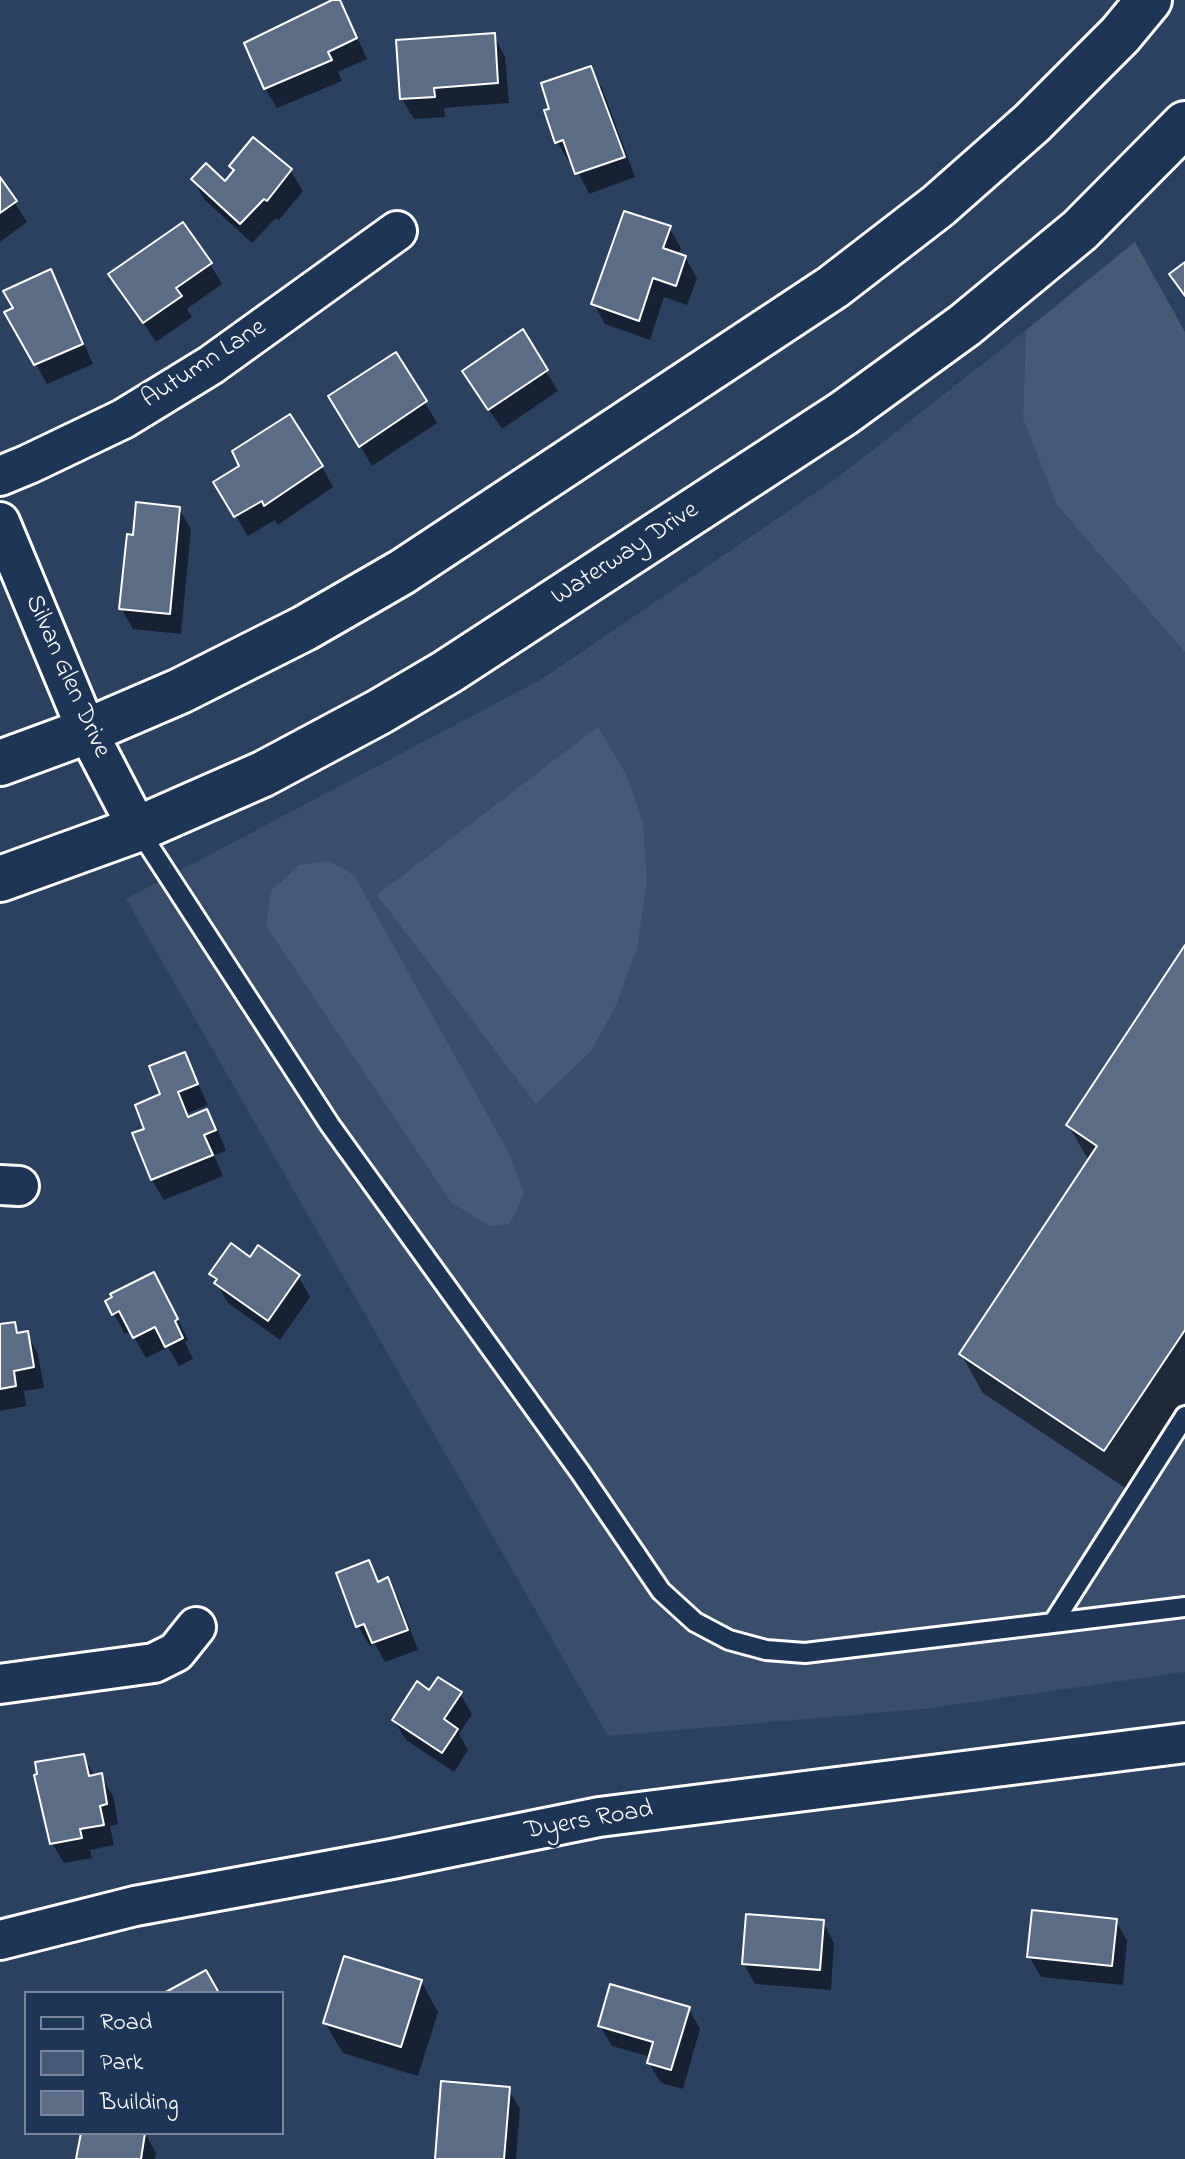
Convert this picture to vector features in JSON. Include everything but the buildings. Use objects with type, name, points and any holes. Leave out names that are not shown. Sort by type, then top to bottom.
[{"type":"main road","points":[[0,763],[87,731],[180,691],[305,628],[402,572],[833,287],[938,206],[1032,123],[1120,35],[1149,0]]},
{"type":"main road","name":"Waterway Drive","points":[[0,879],[138,829],[263,774],[447,672],[844,413],[965,325],[1080,230],[1185,124]]},
{"type":"street","name":"Autumn Lane","points":[[0,476],[123,419],[211,365],[397,231]]},
{"type":"street","name":"Silvan Glen Drive","points":[[0,522],[87,731],[138,829]]},
{"type":"street","points":[[0,1684],[154,1663],[176,1652],[196,1627]]},
{"type":"street","name":"Dyers Road","points":[[0,1940],[135,1906],[599,1817],[1185,1743]]},
{"type":"lane","points":[[138,829],[330,1125],[580,1472],[661,1591],[695,1622],[729,1640],[766,1650],[805,1653],[1185,1607]]},
{"type":"lane","points":[[1053,1623],[1185,1416]]},
{"type":"shaded area","points":[[1026,330],[1023,418],[1185,619],[1185,1672],[923,1709],[608,1736],[126,899],[542,679],[837,478]]},
{"type":"green space","points":[[1135,242],[1185,332],[1185,652],[1057,505],[1023,418],[1026,330]]},
{"type":"green space","points":[[598,727],[627,776],[643,823],[647,880],[637,949],[614,1010],[591,1051],[536,1104],[377,895]]},
{"type":"green space","points":[[329,861],[354,875],[509,1153],[524,1193],[510,1224],[489,1226],[451,1202],[266,926],[271,891],[299,865]]}]
